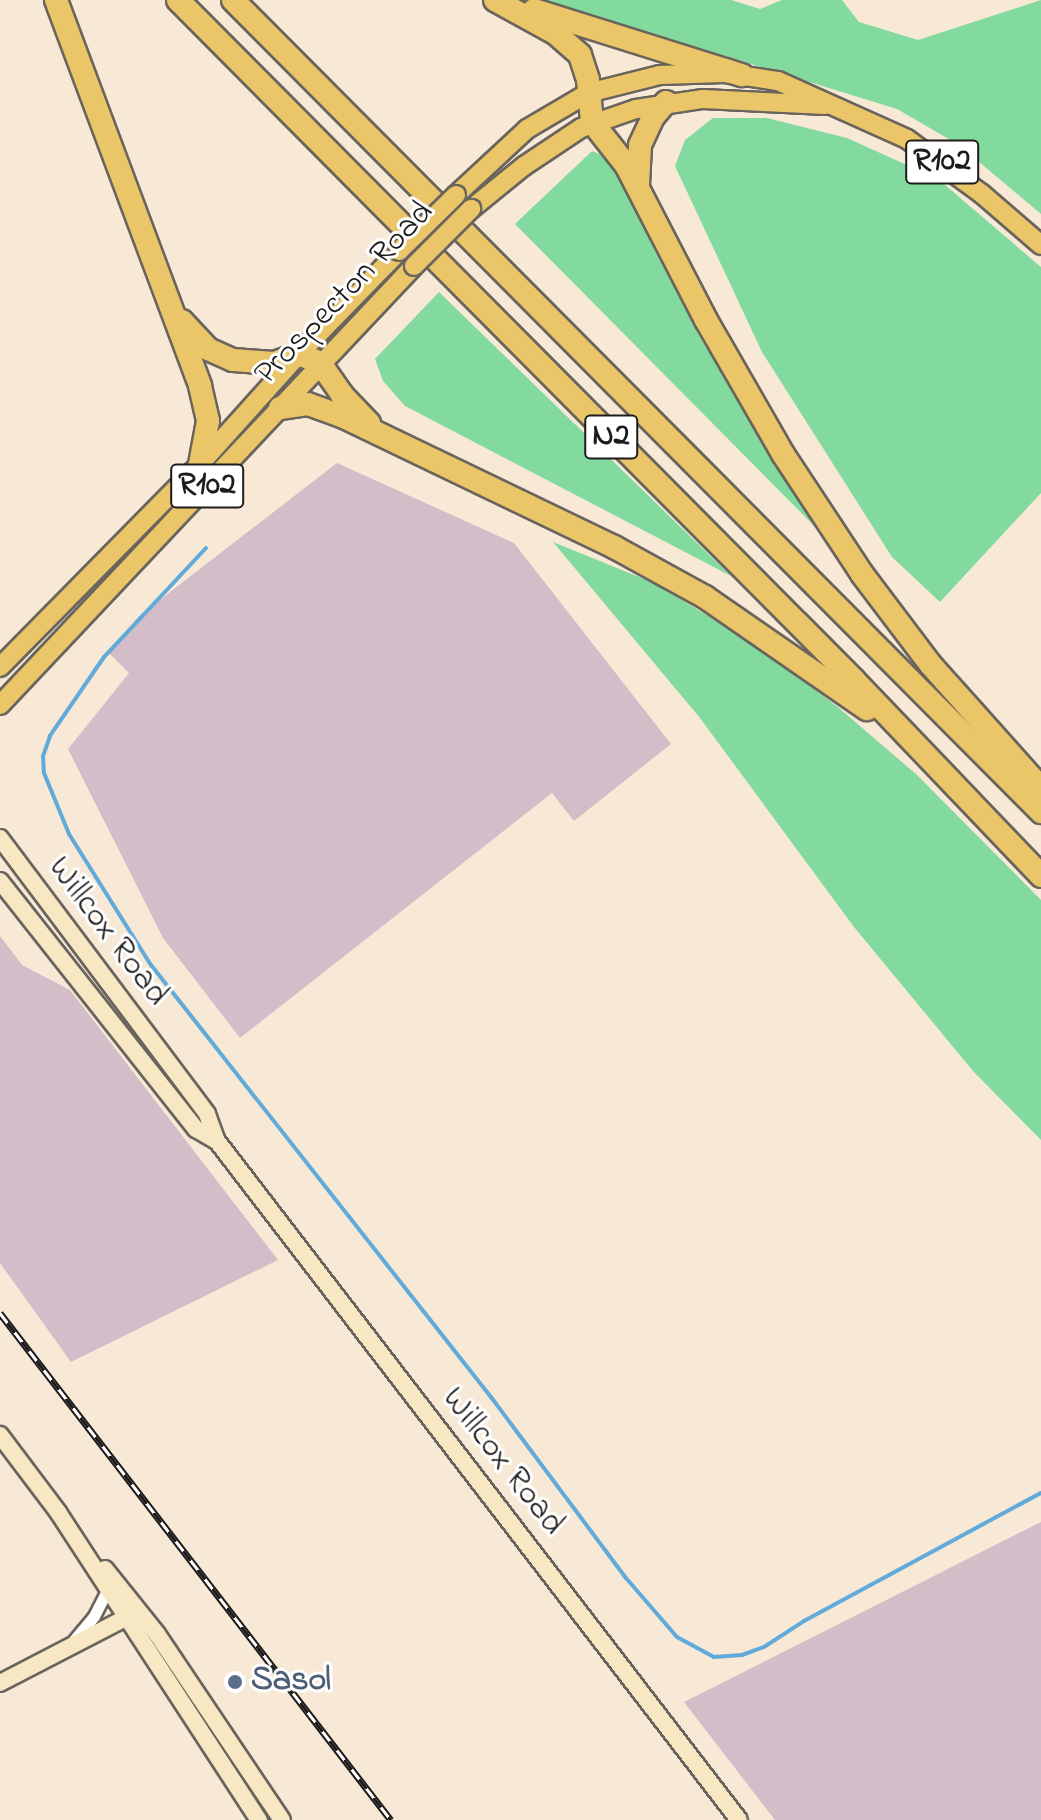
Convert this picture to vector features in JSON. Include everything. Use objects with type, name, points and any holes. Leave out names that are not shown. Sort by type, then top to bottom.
[{"type":"highway","points":[[56,0],[173,307],[208,421],[200,464]]},
{"type":"highway","name":"N2","points":[[178,0],[1041,876]]},
{"type":"highway","name":"N2","points":[[233,0],[1041,812]]},
{"type":"highway","points":[[495,0],[569,44],[585,67],[592,122],[638,186],[706,320],[783,454],[862,574],[930,664],[1041,788]]},
{"type":"highway","points":[[502,0],[742,75]]},
{"type":"highway","points":[[638,186],[640,145],[653,117],[666,102]]},
{"type":"highway","points":[[173,307],[191,333],[208,349],[233,360],[274,363],[309,358],[380,434]]},
{"type":"highway","points":[[280,408],[316,405],[614,547],[705,597],[800,660],[916,746]]},
{"type":"main road","name":"Prospecton Road","points":[[0,705],[280,408],[309,358],[399,251],[527,129],[588,93],[660,75],[742,75],[778,81],[907,139],[982,194],[1041,245]]},
{"type":"main road","name":"Prospecton Road","points":[[0,667],[309,358],[414,266],[471,209],[524,166],[592,122],[666,102],[730,99],[828,105]]},
{"type":"main road","points":[[0,719],[22,684]]},
{"type":"main road","name":"Willcox Road","points":[[0,838],[207,1114],[217,1141],[739,1820]]},
{"type":"main road","name":"Willcox Road","points":[[0,881],[196,1129],[217,1141]]},
{"type":"main road","points":[[0,1435],[282,1820]]},
{"type":"main road","points":[[58,1512],[108,1588],[132,1614],[259,1820]]},
{"type":"main road","points":[[0,1683],[132,1614]]},
{"type":"street","points":[[62,1651],[94,1616],[108,1588]]},
{"type":"shaded area","points":[[337,463],[514,543],[671,744],[574,821],[552,793],[240,1038],[163,938],[68,749],[129,673],[108,652],[139,616]]},
{"type":"shaded area","points":[[0,936],[22,965],[70,990],[278,1260],[71,1362],[0,1263]]},
{"type":"shaded area","points":[[1041,1522],[1041,1820],[775,1820],[684,1702]]},
{"type":"green space","points":[[543,0],[731,0],[760,9],[782,0],[842,0],[859,22],[918,40],[1041,0],[1041,214],[959,145],[897,109]]},
{"type":"green space","points":[[713,118],[767,118],[847,138],[938,179],[1041,267],[1041,493],[940,602],[892,557],[762,352],[675,166],[685,140]]},
{"type":"green space","points":[[592,151],[624,164],[654,249],[703,343],[838,550],[515,224]]},
{"type":"green space","points":[[439,292],[731,576],[405,406],[383,381],[375,359]]},
{"type":"green space","points":[[553,542],[654,583],[756,645],[839,708],[917,775],[1041,900],[1041,1140],[973,1071],[854,927],[700,718]]},
{"type":"waterway","points":[[206,548],[104,657],[50,736],[43,756],[44,773],[69,834],[151,965],[491,1397],[626,1578],[677,1637],[714,1657],[742,1655],[764,1647],[804,1621],[1041,1493]]},
{"type":"railway","points":[[0,1313],[391,1820]]},
{"type":"place","name":"Sasol","points":[[235,1682]]}]
